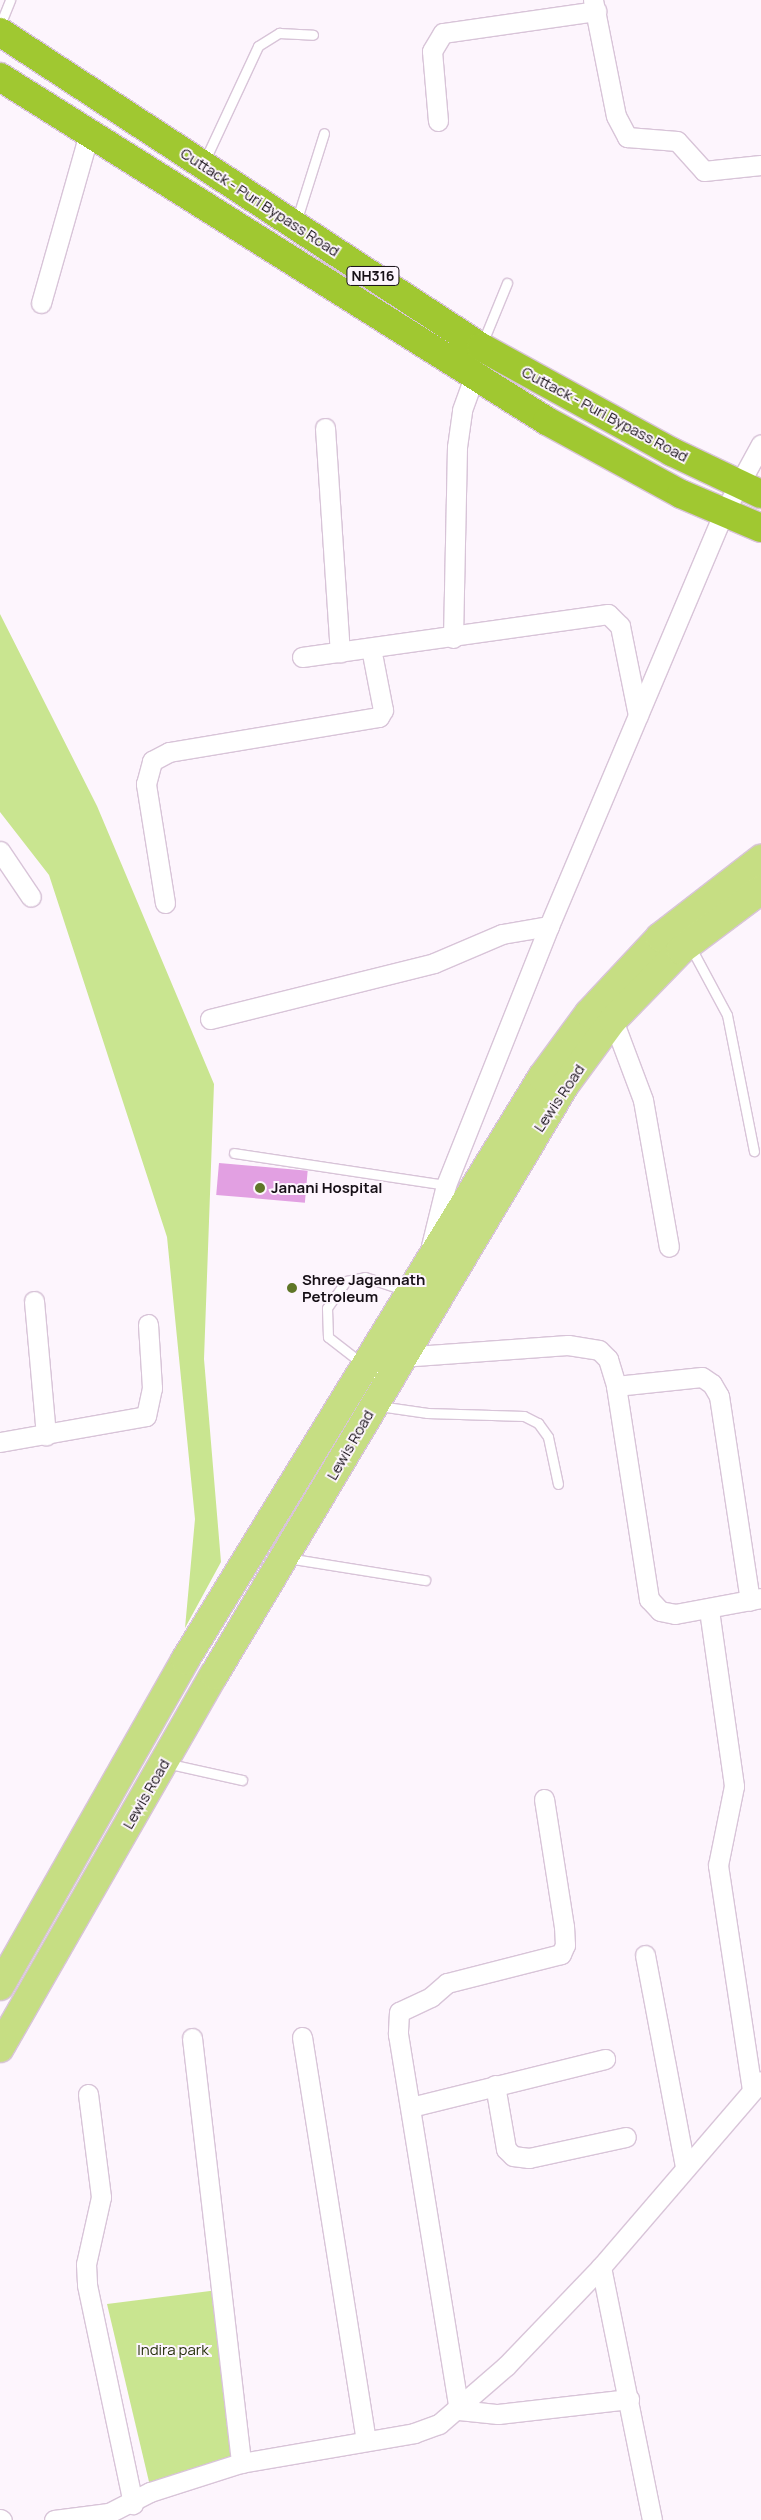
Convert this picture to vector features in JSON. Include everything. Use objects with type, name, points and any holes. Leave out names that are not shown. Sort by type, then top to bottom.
[{"type":"highway","name":"Cuttack - Puri Bypass Road","points":[[0,32],[481,347],[672,452],[749,488]]},
{"type":"highway","name":"Cuttack - Puri Bypass Road","points":[[0,77],[474,377],[672,489],[761,528]]},
{"type":"main road","name":"Lewis Road","points":[[0,1986],[185,1660],[240,1567],[428,1257],[542,1077],[589,1013],[660,937],[761,859]]},
{"type":"main road","name":"Lewis Road","points":[[0,2048],[214,1675],[267,1589],[401,1356],[565,1085],[613,1020],[688,942],[761,890]]},
{"type":"main road","points":[[28,1938],[56,1951]]},
{"type":"street","points":[[438,121],[432,51],[443,34],[594,6],[616,116],[627,137],[677,141],[704,171],[761,165]]},
{"type":"street","points":[[41,303],[88,133]]},
{"type":"street","points":[[453,638],[457,447],[462,410],[474,377]]},
{"type":"street","points":[[324,428],[340,652]]},
{"type":"street","points":[[428,1257],[446,1185],[549,926],[724,512],[749,488],[761,444]]},
{"type":"street","points":[[302,657],[453,638],[608,614],[620,626],[638,715]]},
{"type":"street","points":[[165,903],[146,784],[152,760],[169,752],[379,717],[382,698],[371,648]]},
{"type":"street","points":[[0,850],[31,896]]},
{"type":"street","points":[[210,1019],[434,963],[502,934],[549,926]]},
{"type":"street","points":[[613,1020],[643,1100],[669,1247]]},
{"type":"street","points":[[34,1301],[46,1435]]},
{"type":"street","points":[[0,1442],[146,1416],[152,1405],[148,1324]]},
{"type":"street","points":[[401,1356],[585,1345],[608,1359],[616,1386],[649,1599],[660,1611],[708,1610],[755,1599],[716,1390],[702,1377],[616,1386]]},
{"type":"street","points":[[54,2520],[110,2517],[150,2492],[241,2463],[414,2433],[439,2424],[459,2410],[601,2267],[685,2167],[758,2088],[718,1865],[734,1786],[708,1610]]},
{"type":"street","points":[[459,2410],[398,2034],[399,2012],[456,1979],[552,1959],[565,1945],[544,1799]]},
{"type":"street","points":[[645,1955],[685,2167]]},
{"type":"street","points":[[302,2037],[366,2441]]},
{"type":"street","points":[[192,2038],[241,2463]]},
{"type":"street","points":[[411,2107],[604,2059]]},
{"type":"street","points":[[495,2085],[506,2148],[513,2156],[529,2158],[626,2136]]},
{"type":"street","points":[[88,2094],[102,2197],[86,2264],[87,2285],[133,2504]]},
{"type":"street","points":[[601,2267],[652,2520]]},
{"type":"street","points":[[459,2410],[498,2414],[629,2399]]},
{"type":"lane","points":[[0,25],[10,0]]},
{"type":"lane","points":[[202,164],[258,46],[280,33],[313,35]]},
{"type":"lane","points":[[295,225],[324,133]]},
{"type":"lane","points":[[481,347],[507,283]]},
{"type":"lane","points":[[688,942],[727,1015],[754,1151]]},
{"type":"lane","points":[[234,1154],[446,1185]]},
{"type":"lane","points":[[429,1310],[407,1292],[365,1278],[346,1281],[337,1290],[327,1308],[328,1337],[362,1366],[380,1394],[427,1414],[524,1416],[538,1423],[548,1437],[558,1484]]},
{"type":"lane","points":[[285,1557],[425,1580]]},
{"type":"lane","points":[[164,1762],[242,1780]]},
{"type":"green space","points":[[0,614],[97,806],[214,1084],[204,1359],[221,1562],[185,1628],[195,1519],[167,1237],[49,875],[0,812]]},
{"type":"green space","name":"Indira park","points":[[218,2290],[242,2456],[150,2486],[107,2304]]},
{"type":"building","points":[[219,1163],[308,1171],[305,1203],[216,1195]]},
{"type":"place","name":"Janani Hospital","points":[[260,1188]]},
{"type":"place","name":"Shree Jagannath Petroleum","points":[[292,1288]]}]
